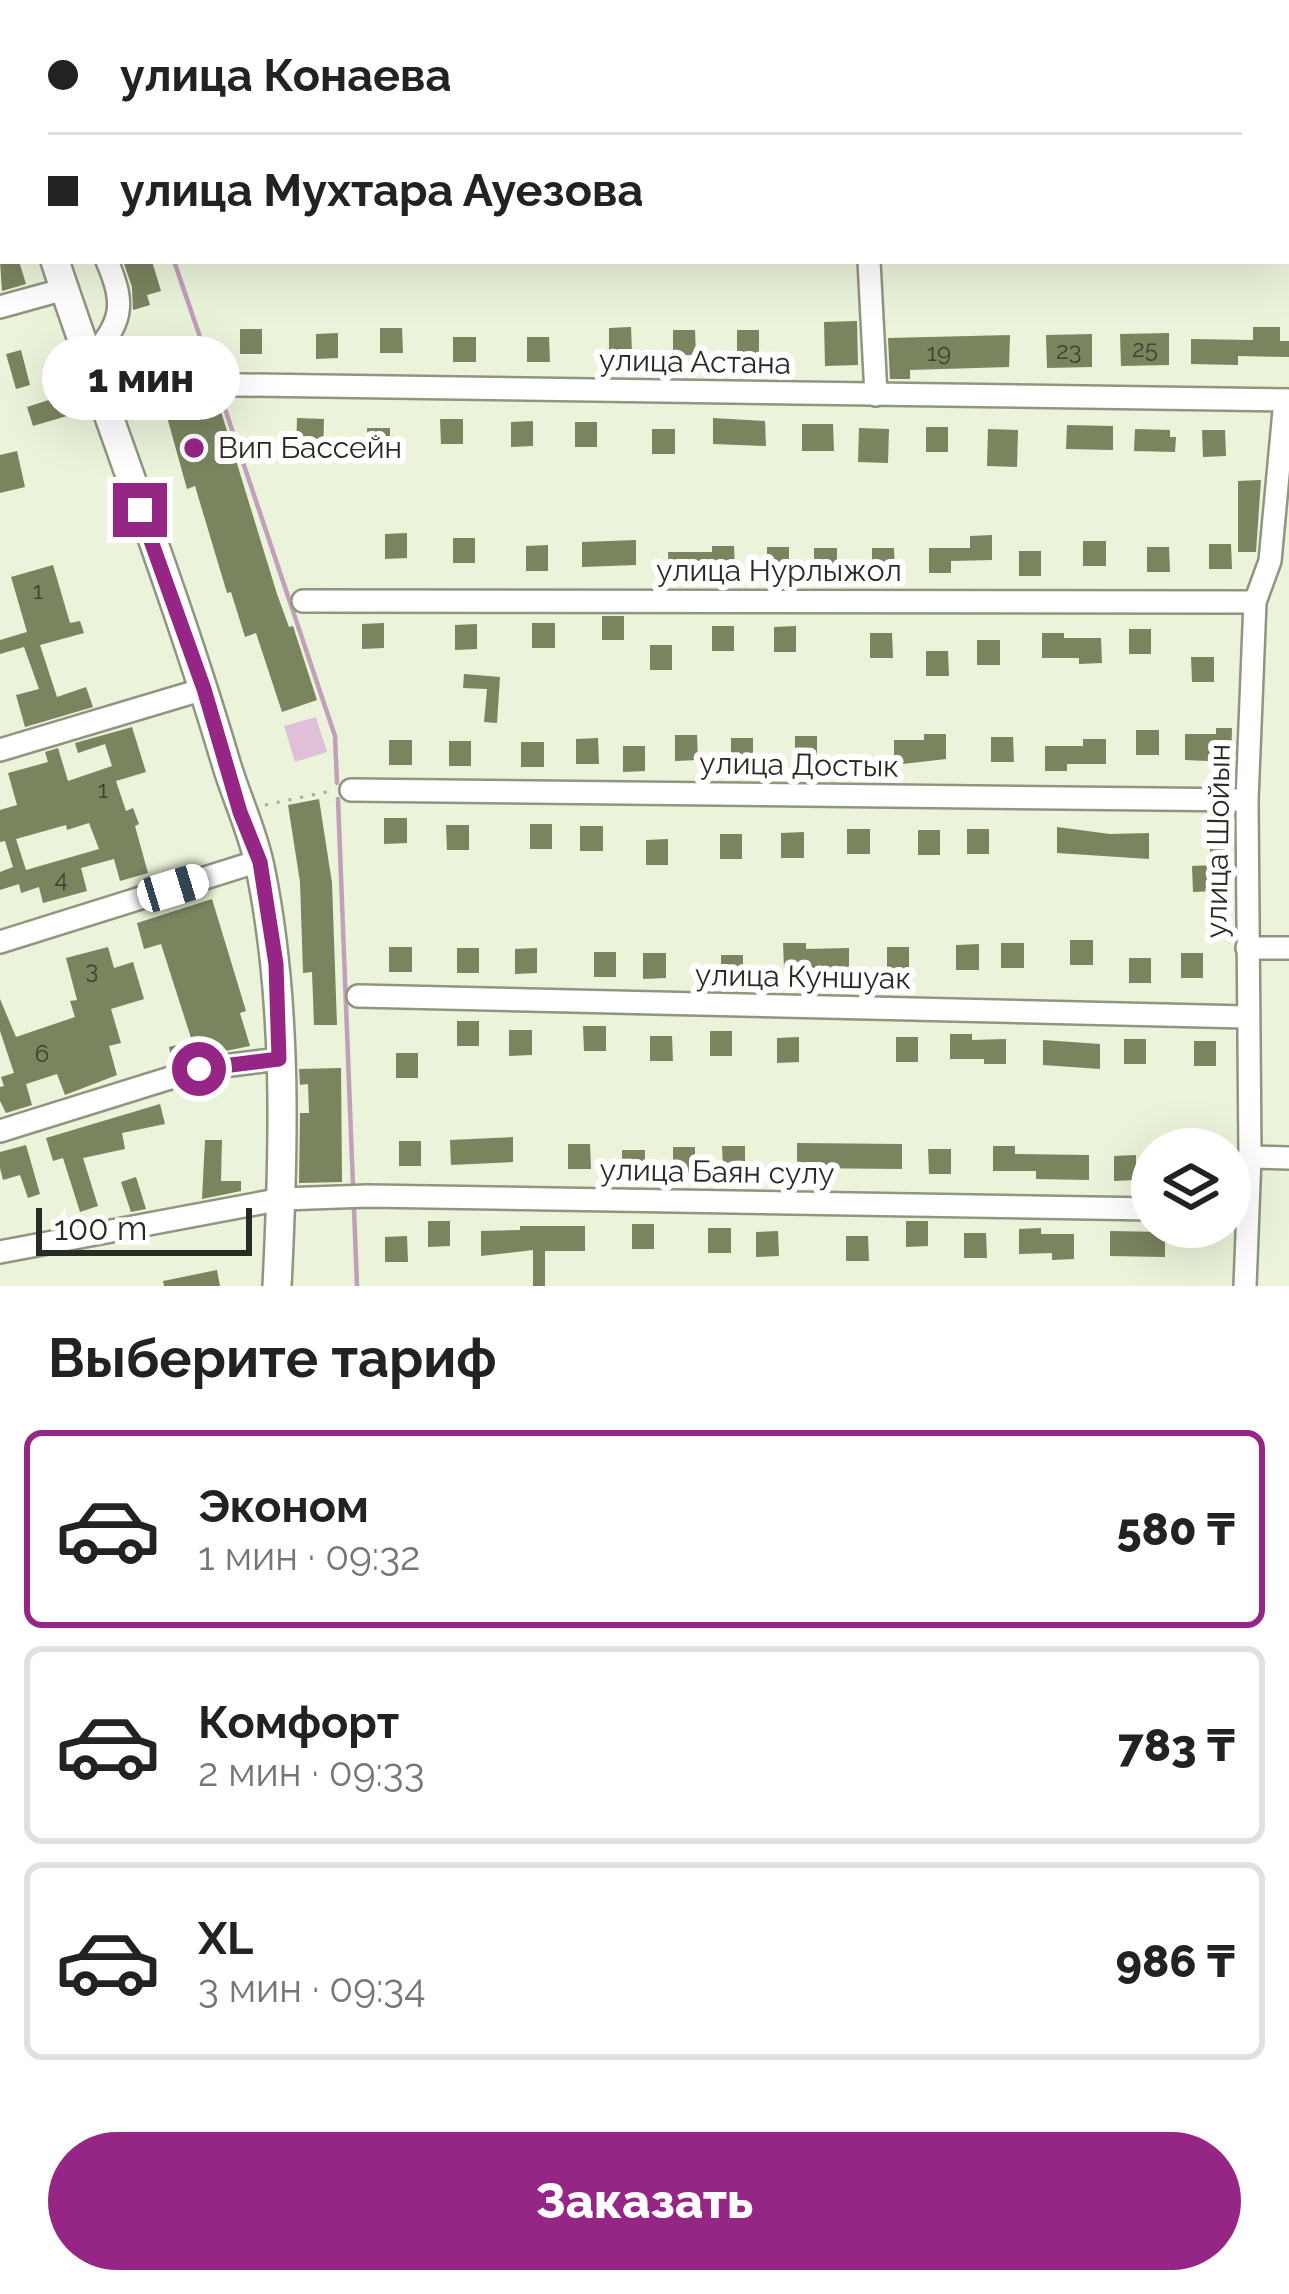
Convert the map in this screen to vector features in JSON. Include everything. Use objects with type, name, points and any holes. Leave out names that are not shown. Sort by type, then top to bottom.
[{"type":"main road","points":[[56,264],[260,862],[276,964],[282,1199],[277,1286]]},
{"type":"street","points":[[90,360],[114,331],[120,312],[108,264]]},
{"type":"street","points":[[869,264],[876,395]]},
{"type":"street","points":[[0,307],[64,289]]},
{"type":"street","name":"улица Астана","points":[[101,395],[176,384],[1287,400]]},
{"type":"street","name":"улица Шойын","points":[[1249,1128],[1247,800],[1255,602],[1270,561],[1287,400]]},
{"type":"street","name":"улица Нурлыжол","points":[[303,601],[1255,602]]},
{"type":"street","points":[[0,750],[204,689]]},
{"type":"street","name":"улица Достык","points":[[351,790],[1247,800]]},
{"type":"street","points":[[0,942],[260,862]]},
{"type":"street","points":[[1247,948],[1289,949]]},
{"type":"street","name":"улица Куншуак","points":[[358,996],[1246,1017]]},
{"type":"street","points":[[0,1131],[199,1069],[279,1059]]},
{"type":"street","points":[[1251,1157],[1289,1158]]},
{"type":"street","name":"улица Баян сулу","points":[[0,1252],[282,1199],[368,1196],[1131,1210]]},
{"type":"street","name":"улица Шойын","points":[[1242,1248],[1245,1286]]},
{"type":"path","points":[[240,812],[314,792],[351,790]]},
{"type":"shaded area","points":[[316,717],[327,752],[295,762],[284,726]]},
{"type":"building","points":[[0,264],[20,264],[26,284],[2,291]]},
{"type":"building","points":[[124,264],[153,264],[161,291],[147,295],[150,305],[133,310]]},
{"type":"building","points":[[857,321],[858,365],[825,366],[824,322]]},
{"type":"building","points":[[631,327],[632,352],[609,353],[609,328]]},
{"type":"building","points":[[1253,327],[1280,327],[1280,341],[1289,341],[1289,357],[1238,356],[1238,365],[1191,364],[1191,339],[1253,340]]},
{"type":"building","points":[[380,328],[402,328],[403,353],[380,353]]},
{"type":"building","points":[[240,329],[262,329],[262,354],[240,354]]},
{"type":"building","points":[[673,330],[695,330],[696,355],[673,355]]},
{"type":"building","points":[[737,330],[759,330],[759,355],[737,355]]},
{"type":"building","points":[[338,333],[338,358],[316,359],[316,334]]},
{"type":"building","points":[[1169,333],[1169,365],[1121,366],[1120,334]]},
{"type":"building","points":[[1092,334],[1092,367],[1047,368],[1046,335]]},
{"type":"building","points":[[1010,335],[1009,367],[910,370],[910,379],[890,379],[888,338]]},
{"type":"building","points":[[453,337],[476,337],[476,362],[453,362]]},
{"type":"building","points":[[527,337],[549,337],[550,362],[527,362]]},
{"type":"building","points":[[21,350],[30,385],[16,389],[6,354]]},
{"type":"building","points":[[61,396],[67,416],[33,426],[27,407]]},
{"type":"building","points":[[201,407],[202,413],[220,408],[277,594],[289,627],[293,626],[317,700],[282,712],[256,633],[245,637],[231,592],[227,593],[195,486],[187,489],[167,417]]},
{"type":"building","points":[[297,418],[324,419],[323,458],[296,457]]},
{"type":"building","points":[[713,418],[765,421],[766,446],[713,444]]},
{"type":"building","points":[[440,419],[463,419],[463,444],[441,444]]},
{"type":"building","points":[[533,421],[533,446],[511,447],[511,422]]},
{"type":"building","points":[[575,422],[597,422],[597,447],[575,447]]},
{"type":"building","points":[[802,424],[833,424],[834,451],[802,451]]},
{"type":"building","points":[[1067,425],[1113,426],[1113,450],[1066,449]]},
{"type":"building","points":[[926,427],[948,427],[948,452],[926,452]]},
{"type":"building","points":[[367,428],[390,428],[390,453],[368,454]]},
{"type":"building","points":[[859,428],[889,429],[888,463],[858,462]]},
{"type":"building","points":[[652,429],[675,429],[675,454],[652,454]]},
{"type":"building","points":[[988,429],[1018,430],[1017,467],[987,466]]},
{"type":"building","points":[[1135,429],[1170,430],[1170,437],[1176,437],[1175,452],[1134,451]]},
{"type":"building","points":[[1202,430],[1225,430],[1226,456],[1203,457]]},
{"type":"building","points":[[17,451],[25,487],[0,493],[0,455]]},
{"type":"building","points":[[1261,480],[1256,552],[1238,552],[1238,481]]},
{"type":"building","points":[[407,533],[407,558],[385,559],[385,534]]},
{"type":"building","points":[[992,535],[992,560],[951,561],[951,573],[929,573],[929,548],[970,548],[970,536]]},
{"type":"building","points":[[453,538],[475,538],[475,563],[453,563]]},
{"type":"building","points":[[636,540],[636,565],[582,567],[582,542]]},
{"type":"building","points":[[1083,541],[1106,541],[1106,566],[1083,566]]},
{"type":"building","points":[[1209,544],[1231,544],[1232,569],[1209,569]]},
{"type":"building","points":[[548,545],[548,571],[526,571],[526,546]]},
{"type":"building","points":[[712,546],[734,546],[735,571],[691,571],[691,577],[669,577],[668,552],[712,552]]},
{"type":"building","points":[[767,547],[789,547],[789,572],[767,573]]},
{"type":"building","points":[[1147,547],[1169,547],[1170,572],[1147,572]]},
{"type":"building","points":[[814,548],[837,548],[837,572],[814,573]]},
{"type":"building","points":[[872,548],[894,548],[895,573],[872,573]]},
{"type":"building","points":[[1019,551],[1041,551],[1041,576],[1019,576]]},
{"type":"building","points":[[53,565],[70,623],[80,621],[84,633],[40,645],[57,697],[86,687],[93,707],[25,727],[16,695],[39,689],[24,647],[0,654],[0,640],[27,632],[11,577]]},
{"type":"building","points":[[602,616],[624,616],[624,640],[602,640]]},
{"type":"building","points":[[384,623],[384,648],[362,649],[362,624]]},
{"type":"building","points":[[532,623],[555,623],[555,648],[532,648]]},
{"type":"building","points":[[477,624],[477,649],[455,650],[455,625]]},
{"type":"building","points":[[712,626],[734,626],[734,651],[712,651]]},
{"type":"building","points":[[796,626],[796,652],[774,652],[774,627]]},
{"type":"building","points":[[1129,629],[1151,629],[1151,654],[1129,654]]},
{"type":"building","points":[[870,633],[892,633],[893,658],[870,658]]},
{"type":"building","points":[[1042,633],[1101,638],[1102,663],[1042,658]]},
{"type":"building","points":[[977,640],[1000,640],[1000,665],[977,665]]},
{"type":"building","points":[[650,645],[672,645],[672,670],[650,670]]},
{"type":"building","points":[[926,651],[948,651],[949,676],[926,676]]},
{"type":"building","points":[[1191,657],[1214,657],[1214,682],[1192,682]]},
{"type":"building","points":[[464,674],[500,677],[497,723],[484,722],[487,689],[463,688]]},
{"type":"building","points":[[132,727],[146,772],[116,781],[126,811],[133,808],[139,824],[135,826],[148,873],[120,881],[114,859],[81,868],[87,891],[43,903],[39,887],[21,893],[19,884],[0,890],[0,872],[13,867],[5,841],[0,842],[0,810],[17,805],[8,773],[48,762],[45,752],[58,748],[68,781],[112,766],[105,744],[78,753],[75,743]],"holes":[[[89,823],[99,849],[26,870],[16,839]]]},
{"type":"building","points":[[1216,728],[1232,728],[1231,762],[1185,760],[1185,734],[1216,734]]},
{"type":"building","points":[[1136,730],[1159,730],[1159,755],[1136,755]]},
{"type":"building","points":[[924,734],[946,734],[946,759],[894,765],[894,740],[924,740]]},
{"type":"building","points":[[675,735],[697,735],[698,760],[675,761]]},
{"type":"building","points":[[795,736],[817,736],[817,761],[795,762]]},
{"type":"building","points":[[991,737],[1013,737],[1014,762],[991,762]]},
{"type":"building","points":[[598,738],[599,764],[576,764],[576,739]]},
{"type":"building","points":[[731,738],[753,738],[753,763],[731,763]]},
{"type":"building","points":[[1083,739],[1106,739],[1106,764],[1067,764],[1067,771],[1045,771],[1045,746],[1083,746]]},
{"type":"building","points":[[389,740],[412,740],[412,765],[389,765]]},
{"type":"building","points":[[449,741],[471,741],[471,766],[449,766]]},
{"type":"building","points":[[521,742],[544,742],[544,767],[521,767]]},
{"type":"building","points":[[623,746],[645,746],[645,771],[623,772]]},
{"type":"building","points":[[319,799],[332,883],[337,1025],[314,1025],[312,972],[303,973],[300,882],[288,805]]},
{"type":"building","points":[[384,818],[407,818],[407,843],[384,844]]},
{"type":"building","points":[[1227,822],[1227,859],[1210,859],[1210,823]]},
{"type":"building","points":[[530,824],[552,824],[552,849],[530,849]]},
{"type":"building","points":[[446,825],[469,825],[469,850],[447,850]]},
{"type":"building","points":[[580,826],[603,826],[603,851],[580,851]]},
{"type":"building","points":[[1057,827],[1149,833],[1149,859],[1057,853]]},
{"type":"building","points":[[847,829],[870,829],[870,854],[847,854]]},
{"type":"building","points":[[967,829],[989,829],[989,854],[967,854]]},
{"type":"building","points":[[918,830],[940,830],[940,855],[918,855]]},
{"type":"building","points":[[804,832],[804,858],[781,858],[781,833]]},
{"type":"building","points":[[720,834],[742,834],[742,859],[720,859]]},
{"type":"building","points":[[668,839],[668,865],[646,865],[646,840]]},
{"type":"building","points":[[1214,865],[1215,891],[1193,892],[1192,866]]},
{"type":"building","points":[[212,899],[246,1011],[240,1013],[250,1046],[172,1062],[169,1047],[192,1041],[161,944],[144,949],[137,923]]},
{"type":"building","points":[[1070,940],[1093,940],[1093,965],[1070,965]]},
{"type":"building","points":[[783,943],[806,943],[806,949],[849,948],[849,974],[827,973],[827,968],[784,968]]},
{"type":"building","points":[[1001,943],[1024,943],[1024,968],[1001,968]]},
{"type":"building","points":[[979,944],[979,970],[956,970],[956,945]]},
{"type":"building","points":[[108,947],[114,968],[133,962],[144,999],[111,1009],[121,1043],[109,1046],[117,1075],[65,1095],[57,1074],[26,1084],[32,1105],[6,1113],[0,1101],[1,1077],[14,1073],[0,1031],[0,999],[16,1037],[75,1017],[70,1001],[77,1000],[66,958]]},
{"type":"building","points":[[389,947],[412,947],[412,972],[389,972]]},
{"type":"building","points":[[887,947],[909,947],[909,972],[887,972]]},
{"type":"building","points":[[457,948],[479,948],[479,973],[457,973]]},
{"type":"building","points":[[537,948],[537,973],[515,974],[515,949]]},
{"type":"building","points":[[594,952],[616,952],[616,977],[594,977]]},
{"type":"building","points":[[643,953],[666,953],[666,978],[643,979]]},
{"type":"building","points":[[1181,953],[1203,953],[1203,978],[1181,978]]},
{"type":"building","points":[[721,955],[743,955],[743,980],[721,980]]},
{"type":"building","points":[[1129,958],[1151,958],[1151,983],[1129,983]]},
{"type":"building","points":[[457,1021],[479,1021],[479,1046],[457,1046]]},
{"type":"building","points":[[583,1026],[606,1026],[606,1051],[584,1051]]},
{"type":"building","points":[[509,1030],[532,1030],[532,1055],[509,1056]]},
{"type":"building","points":[[710,1031],[732,1031],[732,1056],[710,1056]]},
{"type":"building","points":[[950,1034],[972,1034],[972,1040],[1006,1039],[1006,1064],[950,1059]]},
{"type":"building","points":[[650,1036],[672,1036],[673,1061],[650,1061]]},
{"type":"building","points":[[799,1037],[799,1062],[777,1063],[777,1038]]},
{"type":"building","points":[[896,1037],[918,1037],[918,1062],[896,1062]]},
{"type":"building","points":[[1124,1039],[1146,1039],[1146,1064],[1124,1064]]},
{"type":"building","points":[[1043,1040],[1100,1044],[1100,1069],[1043,1065]]},
{"type":"building","points":[[1194,1041],[1216,1041],[1216,1066],[1194,1066]]},
{"type":"building","points":[[396,1053],[418,1053],[418,1078],[396,1078]]},
{"type":"building","points":[[341,1068],[342,1182],[299,1183],[300,1113],[309,1113],[308,1084],[300,1085],[299,1069]]},
{"type":"building","points":[[160,1104],[165,1124],[122,1133],[125,1149],[83,1158],[98,1206],[80,1212],[63,1158],[53,1161],[46,1138]]},
{"type":"building","points":[[513,1137],[513,1162],[451,1165],[450,1140]]},
{"type":"building","points":[[205,1140],[222,1140],[221,1181],[241,1181],[241,1191],[202,1199]]},
{"type":"building","points":[[399,1141],[421,1141],[421,1166],[399,1166]]},
{"type":"building","points":[[797,1143],[902,1144],[902,1169],[797,1168]]},
{"type":"building","points":[[568,1144],[590,1144],[591,1169],[568,1169]]},
{"type":"building","points":[[26,1145],[40,1194],[28,1198],[20,1175],[3,1180],[0,1168],[0,1152]]},
{"type":"building","points":[[722,1146],[745,1146],[745,1171],[723,1171]]},
{"type":"building","points":[[993,1146],[1015,1146],[1015,1154],[1089,1155],[1089,1180],[1036,1179],[1036,1171],[993,1171]]},
{"type":"building","points":[[673,1147],[695,1147],[695,1172],[673,1172]]},
{"type":"building","points":[[928,1149],[951,1149],[951,1174],[929,1174]]},
{"type":"building","points":[[622,1150],[645,1150],[645,1175],[622,1176]]},
{"type":"building","points":[[1131,1155],[1131,1180],[1114,1181],[1114,1156]]},
{"type":"building","points":[[136,1177],[146,1209],[131,1212],[121,1182]]},
{"type":"building","points":[[428,1221],[450,1221],[450,1246],[428,1247]]},
{"type":"building","points":[[906,1221],[928,1221],[928,1246],[906,1247]]},
{"type":"building","points":[[632,1224],[654,1224],[654,1249],[632,1249]]},
{"type":"building","points":[[520,1226],[585,1226],[585,1251],[545,1251],[545,1286],[533,1286],[533,1250],[481,1256],[481,1231],[520,1230]]},
{"type":"building","points":[[708,1228],[731,1228],[731,1253],[708,1253]]},
{"type":"building","points":[[1041,1228],[1041,1234],[1074,1234],[1074,1259],[1052,1260],[1052,1253],[1019,1254],[1019,1229]]},
{"type":"building","points":[[778,1231],[779,1256],[756,1257],[756,1232]]},
{"type":"building","points":[[1110,1231],[1131,1231],[1131,1248],[1165,1248],[1165,1257],[1110,1256]]},
{"type":"building","points":[[964,1233],[986,1233],[987,1258],[964,1258]]},
{"type":"building","points":[[407,1236],[408,1262],[385,1262],[385,1237]]},
{"type":"building","points":[[846,1236],[868,1236],[869,1261],[846,1261]]},
{"type":"building","points":[[217,1270],[220,1286],[164,1286],[163,1281]]},
{"type":"waterway","points":[[175,264],[213,375]]},
{"type":"waterway","points":[[219,391],[335,736],[337,783]]},
{"type":"waterway","points":[[338,799],[353,1186]]},
{"type":"waterway","points":[[354,1209],[357,1286]]},
{"type":"place","name":"Вип Бассейн","points":[[194,448]]},
{"type":"route","points":[[140,510],[260,862],[276,964],[279,1059],[199,1069]]}]
